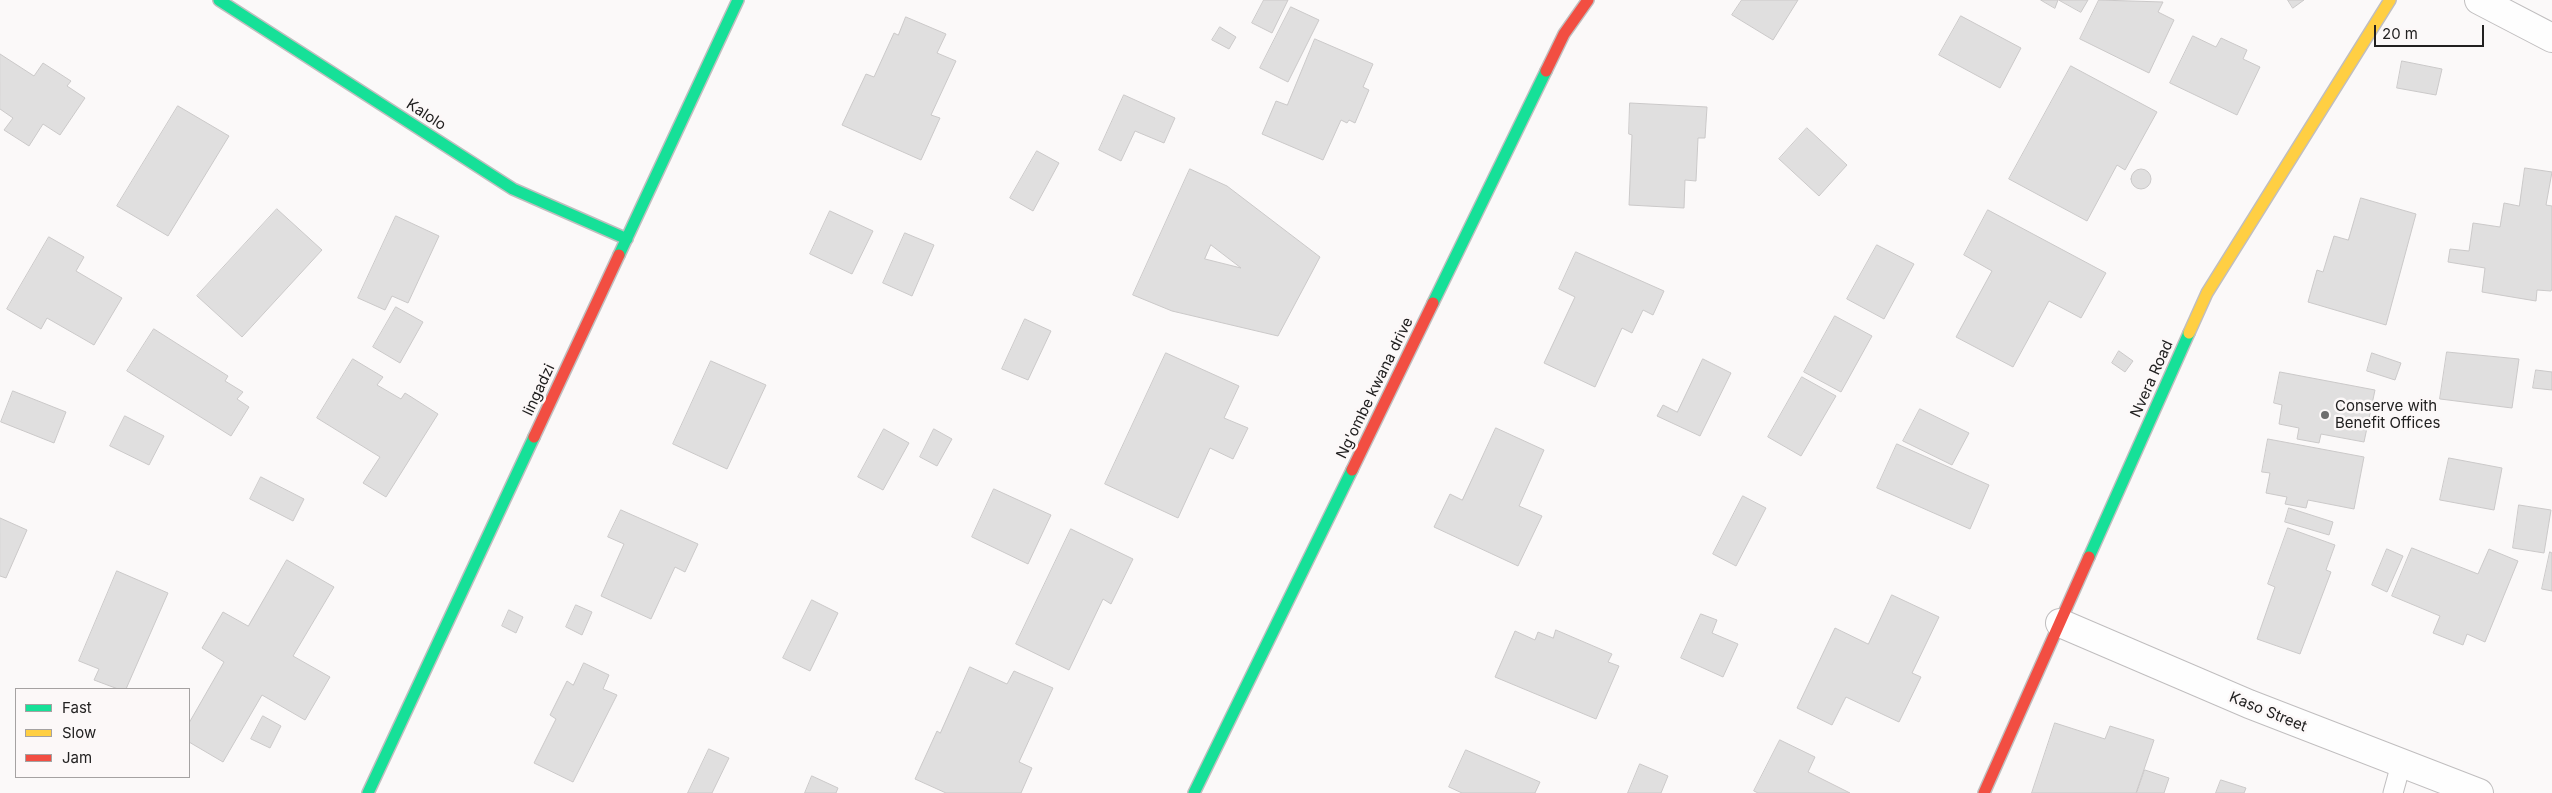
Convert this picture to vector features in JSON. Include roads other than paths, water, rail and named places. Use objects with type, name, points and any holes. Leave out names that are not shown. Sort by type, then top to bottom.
[{"type":"street","name":"Kalolo","points":[[219,0],[513,189],[626,239]]},
{"type":"street","name":"lingadzi","points":[[368,793],[738,0]]},
{"type":"street","name":"Ng'ombe kwana drive","points":[[1194,793],[1564,34],[1588,0]]},
{"type":"street","name":"Nvera Road","points":[[1984,793],[2207,293],[2307,130],[2390,0]]},
{"type":"street","points":[[2479,0],[2552,38]]},
{"type":"street","name":"Kaso Street","points":[[2060,623],[2249,704],[2478,793]]},
{"type":"lane","points":[[2393,793],[2401,764]]},
{"type":"place","name":"Conserve with Benefit Offices","points":[[2325,415]]}]
